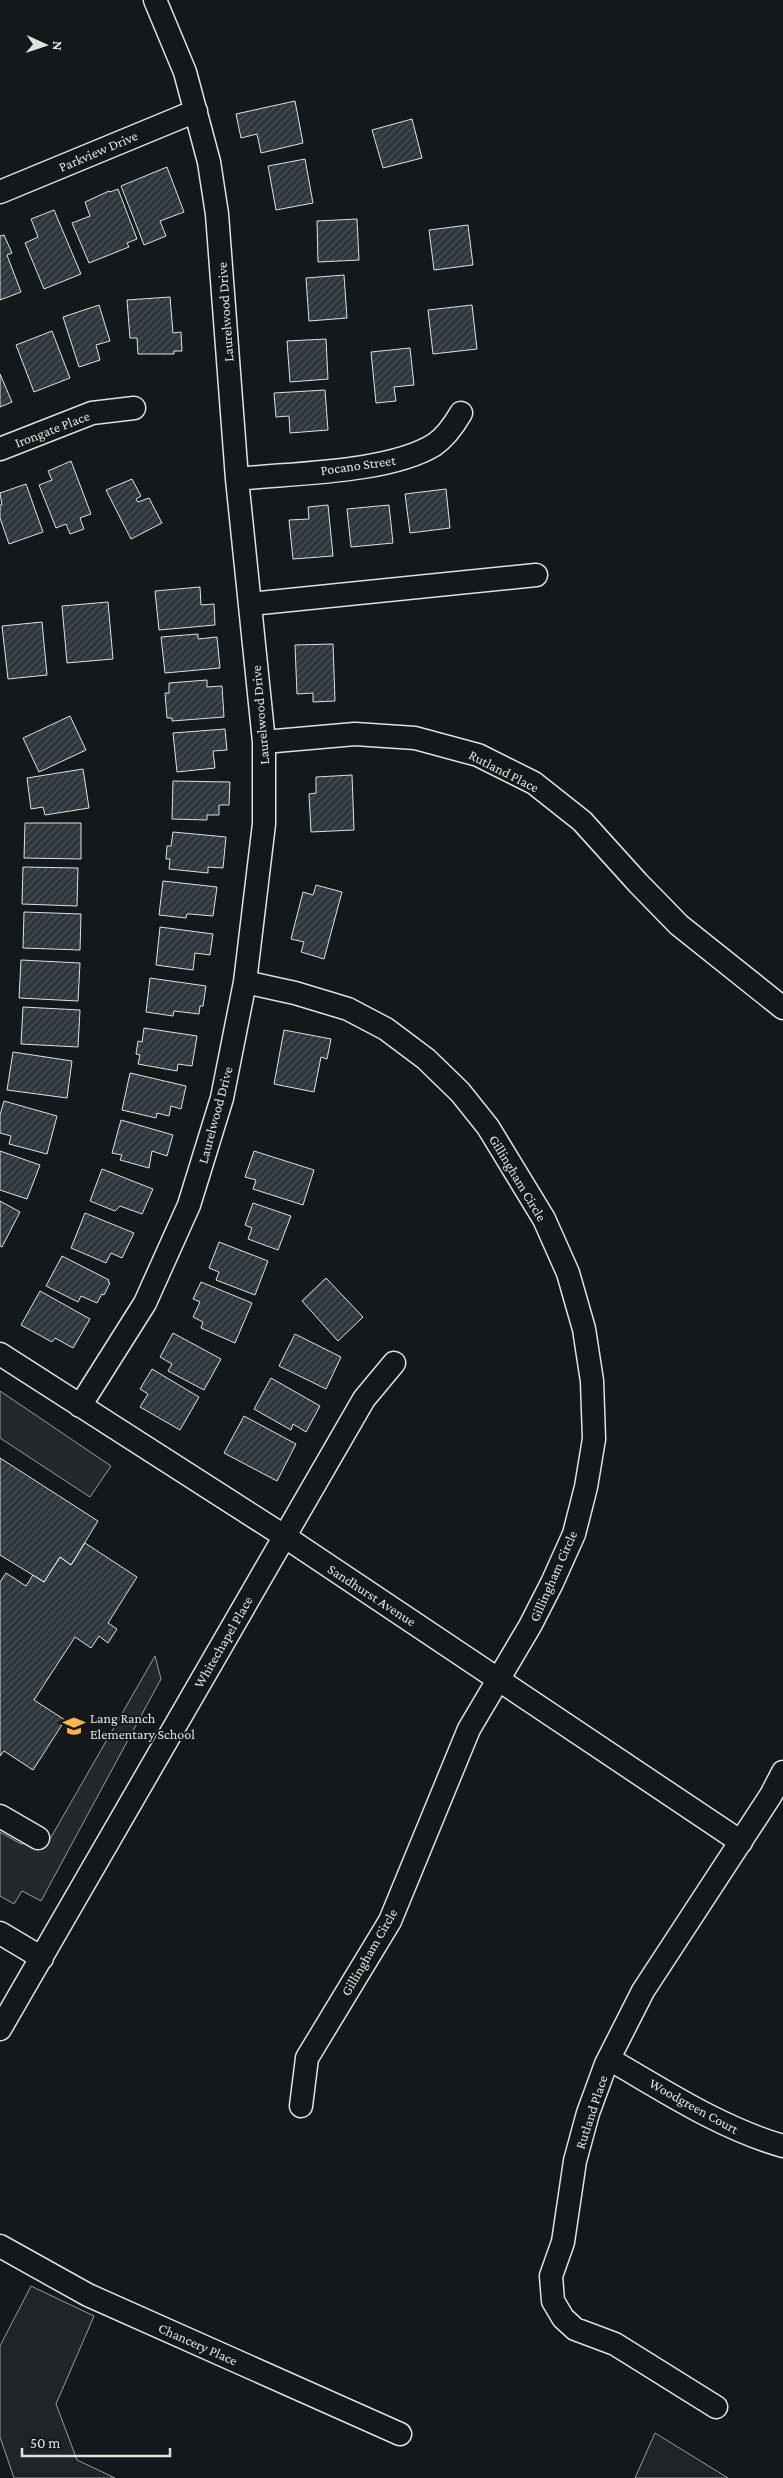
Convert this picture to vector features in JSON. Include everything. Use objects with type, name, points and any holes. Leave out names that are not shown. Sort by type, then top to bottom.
[{"type":"street","name":"Laurelwood Drive","points":[[80,1406],[145,1303],[189,1205],[222,1098],[245,982],[264,824],[264,742],[238,479],[217,214],[209,162],[185,72],[155,0]]},
{"type":"street","name":"Parkview Drive","points":[[0,192],[196,111]]},
{"type":"street","name":"Irongate Place","points":[[0,450],[92,413],[134,408]]},
{"type":"street","name":"Pocano Street","points":[[238,479],[372,466],[406,458],[435,444],[451,429],[461,413]]},
{"type":"street","points":[[250,604],[536,575]]},
{"type":"street","name":"Rutland Place","points":[[264,742],[354,734],[414,738],[478,755],[526,779],[582,821],[679,925],[783,1008]]},
{"type":"street","name":"Gillingham Circle","points":[[245,982],[294,993],[348,1009],[386,1029],[426,1059],[460,1092],[488,1127],[544,1219],[568,1273],[584,1329],[592,1381],[594,1439],[586,1488],[574,1534],[552,1583],[500,1679],[469,1729],[390,1921],[307,2058],[301,2106]]},
{"type":"street","name":"Sandhurst Avenue","points":[[0,1354],[284,1536],[741,1842]]},
{"type":"street","name":"Whitechapel Place","points":[[0,2029],[364,1399],[394,1363]]},
{"type":"street","name":"Rutland Place","points":[[716,2407],[615,2344],[575,2329],[563,2318],[553,2301],[551,2276],[563,2242],[575,2161],[588,2113],[609,2058],[643,1991],[741,1842],[771,1795],[783,1772]]},
{"type":"street","points":[[0,1816],[38,1838]]},
{"type":"street","points":[[0,1933],[42,1958]]},
{"type":"street","name":"Woodgreen Court","points":[[609,2058],[725,2125],[754,2138],[783,2146]]},
{"type":"street","name":"Chancery Place","points":[[0,2246],[88,2296],[400,2434]]},
{"type":"shaded area","points":[[0,1391],[111,1466],[90,1497],[0,1438]]},
{"type":"shaded area","points":[[155,1656],[161,1679],[41,1901],[22,1891],[14,1904],[0,1896],[0,1832],[21,1844],[50,1839]]},
{"type":"shaded area","points":[[31,2286],[94,2316],[56,2404],[77,2460],[115,2478],[14,2478],[0,2437],[0,2346]]},
{"type":"shaded area","points":[[655,2433],[728,2478],[635,2478]]},
{"type":"building","points":[[295,101],[303,143],[261,153],[257,134],[241,138],[236,114]]},
{"type":"building","points":[[412,119],[422,158],[383,168],[372,130]]},
{"type":"building","points":[[305,159],[313,203],[276,210],[268,166]]},
{"type":"building","points":[[167,167],[184,212],[160,221],[166,236],[144,245],[121,186]]},
{"type":"building","points":[[118,189],[137,239],[127,243],[129,247],[89,263],[72,223],[90,216],[85,202]]},
{"type":"building","points":[[54,210],[81,274],[44,289],[25,243],[38,237],[31,219]]},
{"type":"building","points":[[357,219],[359,260],[318,262],[317,221]]},
{"type":"building","points":[[468,225],[473,265],[434,270],[429,230]]},
{"type":"building","points":[[4,235],[12,253],[7,255],[21,292],[0,300],[0,236]]},
{"type":"building","points":[[344,275],[347,318],[309,321],[306,278]]},
{"type":"building","points":[[170,297],[173,333],[181,332],[182,351],[174,351],[174,354],[138,354],[137,338],[130,338],[127,300]]},
{"type":"building","points":[[99,305],[110,341],[96,345],[100,360],[79,367],[63,317]]},
{"type":"building","points":[[472,305],[477,349],[433,354],[428,310]]},
{"type":"building","points":[[52,331],[70,378],[34,392],[16,345]]},
{"type":"building","points":[[326,339],[328,379],[290,382],[287,341]]},
{"type":"building","points":[[410,348],[414,385],[394,387],[396,401],[376,403],[371,352]]},
{"type":"building","points":[[0,374],[12,402],[0,407]]},
{"type":"building","points":[[325,390],[328,430],[290,433],[289,416],[276,417],[274,393]]},
{"type":"building","points":[[71,461],[91,514],[80,518],[84,529],[70,534],[66,524],[56,528],[39,485],[52,480],[48,471]]},
{"type":"building","points":[[132,479],[141,496],[136,499],[138,502],[149,498],[162,523],[131,539],[106,490]]},
{"type":"building","points":[[26,484],[43,532],[9,544],[0,518],[0,505],[2,505],[0,493]]},
{"type":"building","points":[[446,489],[450,528],[410,533],[405,494]]},
{"type":"building","points":[[328,505],[333,556],[293,559],[289,520],[309,519],[308,507]]},
{"type":"building","points":[[389,505],[393,543],[351,547],[347,509]]},
{"type":"building","points":[[200,587],[201,605],[214,604],[215,625],[159,630],[155,591]]},
{"type":"building","points":[[108,602],[113,659],[67,663],[62,606]]},
{"type":"building","points":[[42,622],[47,675],[8,679],[2,626]]},
{"type":"building","points":[[198,634],[198,639],[217,637],[220,668],[165,673],[161,637]]},
{"type":"building","points":[[333,644],[335,701],[313,702],[313,693],[297,694],[295,645]]},
{"type":"building","points":[[207,680],[207,687],[222,686],[224,717],[172,721],[172,718],[167,718],[165,693],[169,693],[169,683]]},
{"type":"building","points":[[70,716],[86,750],[39,772],[23,738]]},
{"type":"building","points":[[225,729],[227,750],[213,751],[215,768],[177,772],[173,733]]},
{"type":"building","points":[[83,769],[89,808],[45,815],[43,807],[31,809],[27,778]]},
{"type":"building","points":[[352,775],[354,830],[311,832],[309,794],[316,793],[316,777]]},
{"type":"building","points":[[173,781],[230,782],[229,805],[219,805],[219,815],[207,815],[207,820],[172,819]]},
{"type":"building","points":[[25,823],[81,823],[81,859],[24,858]]},
{"type":"building","points":[[173,832],[226,837],[223,868],[208,867],[208,873],[169,869],[170,859],[166,859],[167,846],[171,846]]},
{"type":"building","points":[[23,867],[78,868],[77,906],[22,904]]},
{"type":"building","points":[[163,881],[217,887],[213,916],[187,914],[186,918],[159,915]]},
{"type":"building","points":[[316,885],[342,892],[324,959],[301,952],[304,942],[291,939],[303,892],[313,895]]},
{"type":"building","points":[[24,912],[81,914],[80,950],[23,948]]},
{"type":"building","points":[[160,927],[213,934],[210,955],[195,953],[193,970],[156,965]]},
{"type":"building","points":[[21,960],[80,963],[78,1001],[19,998]]},
{"type":"building","points":[[150,978],[206,986],[203,1006],[200,1006],[199,1014],[174,1011],[173,1016],[146,1012]]},
{"type":"building","points":[[23,1007],[80,1010],[78,1047],[21,1044]]},
{"type":"building","points":[[144,1028],[197,1036],[192,1066],[178,1064],[177,1071],[138,1064],[140,1055],[136,1054],[138,1041],[142,1042]]},
{"type":"building","points":[[284,1030],[331,1039],[327,1059],[321,1057],[314,1092],[274,1084]]},
{"type":"building","points":[[13,1052],[72,1061],[67,1098],[7,1090]]},
{"type":"building","points":[[130,1073],[186,1086],[181,1109],[171,1106],[169,1116],[157,1113],[156,1118],[122,1110]]},
{"type":"building","points":[[4,1101],[57,1116],[47,1154],[9,1144],[11,1136],[0,1133],[0,1115]]},
{"type":"building","points":[[121,1120],[173,1135],[167,1156],[152,1151],[149,1168],[120,1160],[122,1155],[112,1153]]},
{"type":"building","points":[[0,1151],[40,1165],[27,1199],[0,1190]]},
{"type":"building","points":[[254,1151],[314,1170],[303,1205],[253,1189],[256,1180],[245,1177]]},
{"type":"building","points":[[102,1169],[153,1189],[142,1214],[120,1206],[115,1211],[90,1201]]},
{"type":"building","points":[[0,1201],[20,1212],[2,1247],[0,1246]]},
{"type":"building","points":[[253,1203],[291,1216],[278,1250],[248,1239],[252,1228],[245,1225]]},
{"type":"building","points":[[85,1213],[134,1233],[122,1258],[111,1253],[106,1263],[71,1248]]},
{"type":"building","points":[[219,1242],[268,1261],[255,1295],[216,1280],[219,1272],[209,1268]]},
{"type":"building","points":[[62,1256],[109,1280],[108,1282],[110,1283],[104,1295],[102,1294],[97,1303],[81,1296],[78,1302],[46,1286]]},
{"type":"building","points":[[326,1278],[363,1317],[338,1341],[302,1301]]},
{"type":"building","points":[[201,1282],[252,1303],[235,1343],[201,1328],[203,1322],[193,1317],[200,1302],[193,1299]]},
{"type":"building","points":[[40,1291],[90,1319],[73,1348],[55,1338],[52,1342],[21,1325]]},
{"type":"building","points":[[173,1333],[221,1359],[204,1390],[168,1371],[172,1364],[160,1357]]},
{"type":"building","points":[[295,1334],[341,1357],[326,1389],[279,1366]]},
{"type":"building","points":[[152,1369],[199,1397],[180,1430],[140,1407],[148,1394],[140,1389]]},
{"type":"building","points":[[271,1378],[320,1406],[306,1432],[293,1424],[291,1430],[254,1409]]},
{"type":"building","points":[[244,1416],[296,1444],[277,1481],[224,1453]]},
{"type":"building","points":[[0,1458],[98,1521],[71,1565],[60,1557],[44,1582],[0,1555]]},
{"type":"building","points":[[85,1543],[137,1577],[108,1623],[117,1629],[108,1643],[99,1636],[91,1648],[75,1637],[34,1700],[65,1720],[33,1770],[4,1751],[0,1756],[0,1582],[6,1573],[26,1586],[33,1575],[44,1582],[60,1557],[71,1565]]},
{"type":"place","name":"Lang Ranch Elementary School","points":[[74,1726]]}]
